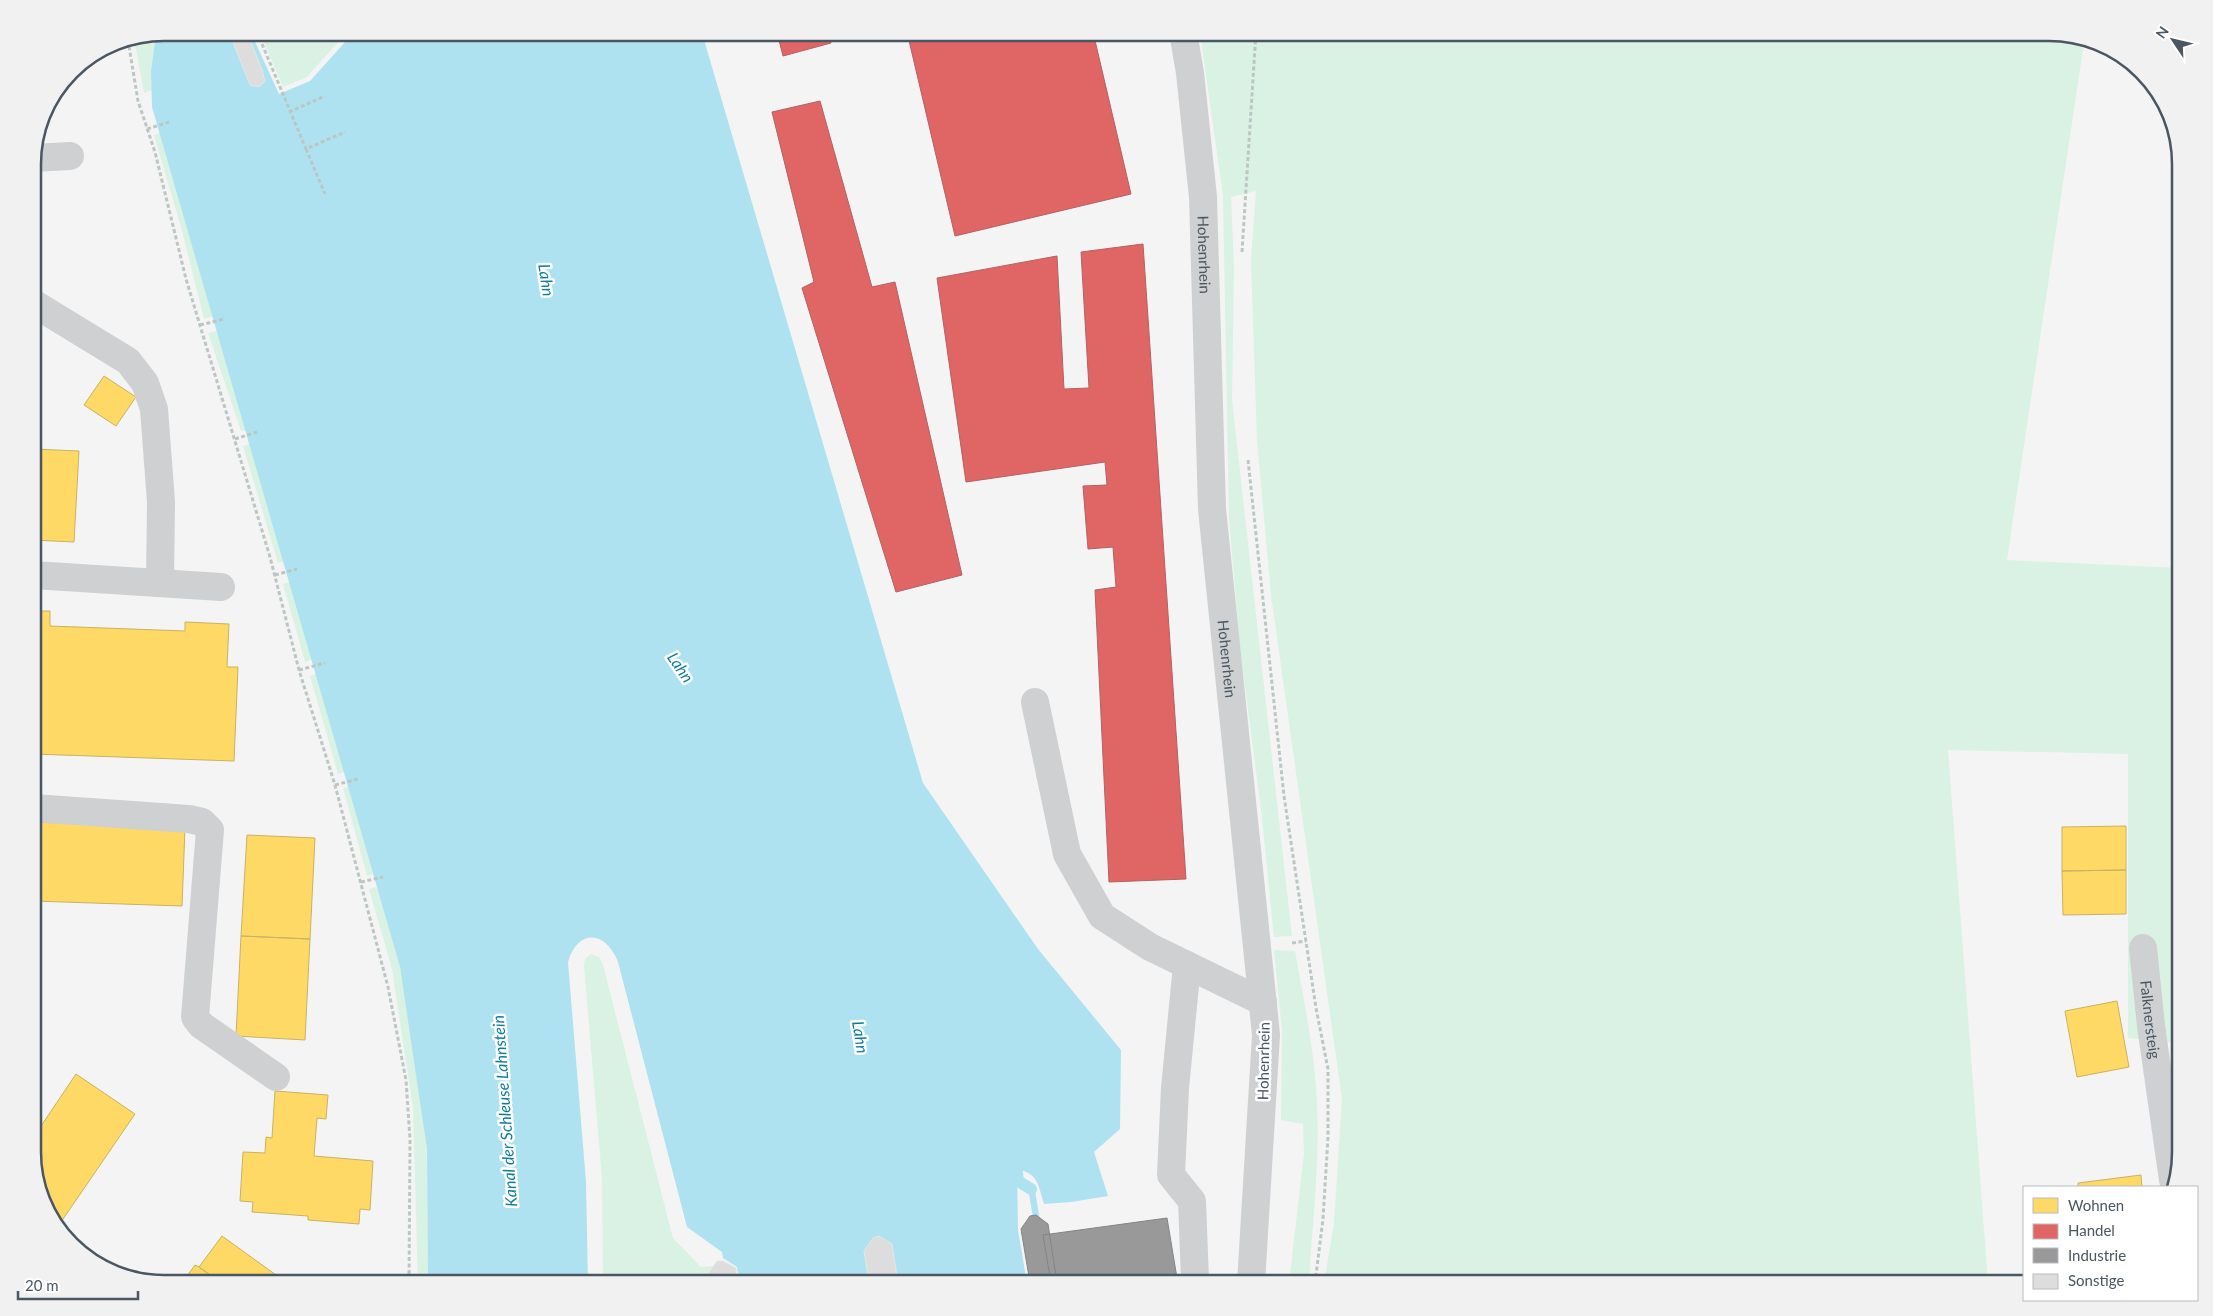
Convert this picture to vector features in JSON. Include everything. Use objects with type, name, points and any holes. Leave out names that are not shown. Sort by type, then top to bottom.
[{"type":"street","name":"Hohenrhein","points":[[1185,41],[1190,74],[1203,197],[1212,510],[1266,1036],[1252,1275]]},
{"type":"street","points":[[42,158],[70,156]]},
{"type":"street","points":[[42,308],[128,361],[145,383],[154,409],[160,493],[160,583]]},
{"type":"street","points":[[42,576],[221,587]]},
{"type":"street","points":[[1035,702],[1067,854],[1102,916],[1150,947],[1263,1002]]},
{"type":"street","points":[[42,809],[189,819],[206,825],[210,830],[195,1017],[201,1025],[276,1077]]},
{"type":"street","name":"Falknersteig","points":[[2143,948],[2150,1026],[2171,1167]]},
{"type":"street","points":[[1187,965],[1175,1088],[1171,1175],[1192,1201],[1195,1275]]},
{"type":"path","points":[[1242,256],[1255,41]]},
{"type":"path","points":[[261,42],[325,194]]},
{"type":"path","points":[[129,47],[138,101],[200,325],[275,575],[299,670],[335,785],[388,987],[406,1080],[410,1139],[409,1275]]},
{"type":"path","points":[[289,112],[325,96]]},
{"type":"path","points":[[147,129],[169,122]]},
{"type":"path","points":[[306,150],[345,132]]},
{"type":"path","points":[[200,325],[224,319]]},
{"type":"path","points":[[234,439],[257,432]]},
{"type":"path","points":[[1248,458],[1284,796],[1316,1008],[1328,1069],[1328,1138],[1324,1210],[1316,1275]]},
{"type":"path","points":[[275,575],[297,569]]},
{"type":"path","points":[[299,670],[325,663]]},
{"type":"path","points":[[335,785],[358,779]]},
{"type":"path","points":[[361,882],[383,878]]},
{"type":"green space","points":[[1201,41],[2048,41],[2065,42],[2083,46],[2007,560],[2171,568],[2172,1042],[2128,1038],[2128,754],[1948,750],[1987,1275],[1325,1275],[1334,1223],[1342,1099],[1271,595],[1257,440],[1251,260],[1256,191],[1231,197],[1234,267],[1232,400],[1292,936],[1274,937],[1261,809],[1240,649],[1229,518],[1223,196]]},
{"type":"green space","points":[[155,42],[151,71],[152,90],[144,93],[135,45]]},
{"type":"green space","points":[[264,42],[338,42],[307,77],[283,87]]},
{"type":"green space","points":[[160,133],[214,316],[204,319],[182,231],[154,135]]},
{"type":"green space","points":[[218,331],[246,430],[241,431],[208,333]]},
{"type":"green space","points":[[250,444],[284,561],[278,563],[243,446]]},
{"type":"green space","points":[[290,582],[312,659],[305,662],[283,584]]},
{"type":"green space","points":[[316,674],[344,772],[338,774],[310,676]]},
{"type":"green space","points":[[348,787],[373,874],[367,876],[343,788]]},
{"type":"green space","points":[[377,887],[400,967],[421,1104],[427,1149],[428,1275],[418,1275],[413,1108],[392,969],[369,889]]},
{"type":"green space","points":[[1274,950],[1295,951],[1314,1066],[1318,1127],[1310,1275],[1290,1275],[1304,1153],[1303,1124],[1281,1120],[1282,1031]]},
{"type":"green space","points":[[591,954],[599,957],[603,965],[673,1238],[701,1267],[713,1266],[707,1275],[603,1275],[602,1178],[584,966],[585,959]]},
{"type":"water","points":[[155,42],[255,42],[279,94],[310,81],[345,42],[705,42],[923,783],[1038,949],[1121,1050],[1120,1129],[1094,1152],[1108,1196],[1044,1204],[1039,1186],[1034,1177],[1017,1169],[1018,1230],[1026,1275],[738,1275],[737,1267],[723,1258],[722,1252],[687,1227],[618,962],[607,944],[600,939],[592,938],[578,943],[568,962],[586,1182],[588,1275],[428,1275],[427,1149],[400,967],[152,107],[151,71]]},
{"type":"water","points":[[1034,1184],[1049,1275],[1043,1275],[1029,1194]]},
{"type":"building: Wohnen","points":[[104,376],[136,397],[116,426],[84,405]]},
{"type":"building: Wohnen","points":[[42,449],[79,451],[74,542],[42,540]]},
{"type":"building: Wohnen","points":[[42,611],[50,611],[50,626],[185,631],[185,622],[229,624],[227,667],[238,667],[234,761],[42,754]]},
{"type":"building: Wohnen","points":[[42,822],[185,828],[182,906],[42,901]]},
{"type":"building: Wohnen","points":[[2126,826],[2126,870],[2062,871],[2062,827]]},
{"type":"building: Wohnen","points":[[247,835],[315,838],[310,939],[241,936]]},
{"type":"building: Wohnen","points":[[2126,870],[2126,914],[2063,915],[2062,871]]},
{"type":"building: Wohnen","points":[[241,936],[310,939],[305,1040],[236,1036]]},
{"type":"building: Wohnen","points":[[2117,1001],[2129,1067],[2077,1077],[2065,1011]]},
{"type":"building: Wohnen","points":[[76,1074],[135,1114],[63,1220],[54,1206],[44,1175],[42,1125]]},
{"type":"building: Wohnen","points":[[275,1091],[328,1095],[326,1119],[317,1118],[314,1156],[373,1161],[370,1210],[360,1209],[359,1224],[308,1220],[308,1216],[252,1212],[253,1202],[240,1201],[243,1152],[265,1153],[266,1137],[272,1138]]},
{"type":"building: Wohnen","points":[[2141,1175],[2142,1186],[2078,1186],[2078,1183]]},
{"type":"building: Wohnen","points":[[222,1236],[276,1275],[210,1275],[199,1267]]},
{"type":"building: Wohnen","points":[[195,1265],[210,1275],[188,1275]]},
{"type":"building: Handel","points":[[779,42],[831,42],[831,43],[783,56]]},
{"type":"building: Handel","points":[[909,42],[1095,42],[1131,194],[955,236]]},
{"type":"building: Handel","points":[[820,101],[872,287],[895,282],[962,575],[896,592],[802,288],[814,282],[772,112]]},
{"type":"building: Handel","points":[[1143,244],[1186,879],[1109,882],[1095,590],[1116,587],[1113,547],[1088,549],[1083,486],[1107,485],[1105,462],[966,482],[937,278],[1057,256],[1064,389],[1089,388],[1081,252]]},
{"type":"building: Industrie","points":[[1036,1215],[1048,1224],[1056,1275],[1029,1275],[1021,1229],[1030,1216]]},
{"type":"building: Industrie","points":[[1167,1218],[1176,1275],[1050,1275],[1043,1235]]},
{"type":"building: Sonstige","points":[[233,42],[251,42],[265,81],[259,87],[250,85]]},
{"type":"building: Sonstige","points":[[879,1236],[892,1244],[897,1275],[868,1275],[864,1251],[873,1238]]},
{"type":"building: Sonstige","points":[[717,1261],[723,1261],[736,1268],[737,1275],[707,1275]]},
{"type":"waterway","points":[[1016,1166],[1018,1181],[1031,1189]]},
{"type":"water label","name":"Lahn","points":[[547,280]]},
{"type":"water label","name":"Lahn","points":[[681,667]]},
{"type":"water label","name":"Lahn","points":[[861,1037]]},
{"type":"water label","name":"Kanal der Schleuse Lahnstein","points":[[504,1111]]}]
